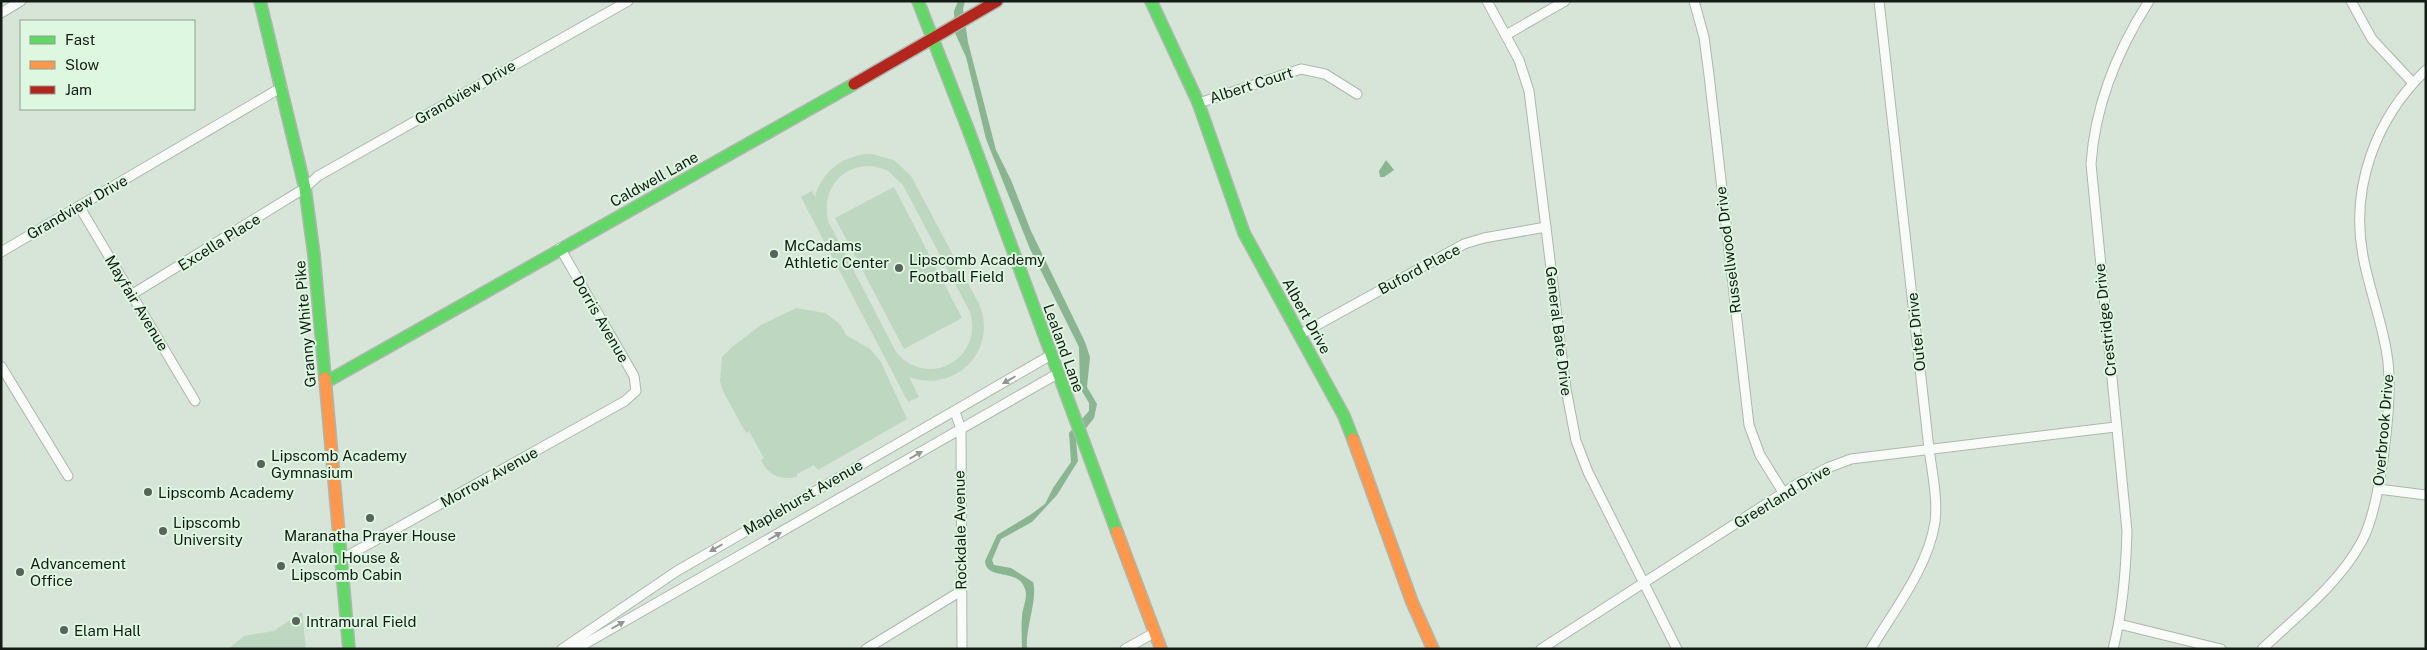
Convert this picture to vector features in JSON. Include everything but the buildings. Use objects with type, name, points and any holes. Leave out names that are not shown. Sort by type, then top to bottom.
[{"type":"street","points":[[1,13],[22,1]]},
{"type":"street","name":"Granny White Pike","points":[[260,1],[305,188],[326,382],[349,649]]},
{"type":"street","name":"Lealand Lane","points":[[918,1],[986,174],[1057,374],[1161,649]]},
{"type":"street","name":"Caldwell Lane","points":[[326,382],[560,248],[854,84],[997,1]]},
{"type":"street","name":"Albert Drive","points":[[1150,1],[1179,56],[1199,102],[1239,222],[1344,416],[1417,615],[1433,649]]},
{"type":"street","name":"General Bate Drive","points":[[1487,1],[1522,67],[1530,91],[1566,389],[1576,441],[1588,472],[1676,649]]},
{"type":"street","points":[[1506,35],[1565,1]]},
{"type":"street","name":"Russellwood Drive","points":[[1694,1],[1704,37],[1709,75],[1749,425],[1760,455],[1783,492]]},
{"type":"street","name":"Outer Drive","points":[[1871,649],[1913,578],[1931,535],[1935,520],[1930,449],[1879,1]]},
{"type":"street","name":"Crestridge Drive","points":[[2112,649],[2119,624],[2126,531],[2091,164],[2096,126],[2108,81],[2122,46],[2149,1]]},
{"type":"street","points":[[2351,1],[2372,39],[2413,83]]},
{"type":"street","name":"Grandview Drive","points":[[305,188],[318,176],[624,2]]},
{"type":"street","name":"Albert Court","points":[[1199,102],[1301,69],[1325,74],[1357,94]]},
{"type":"street","name":"Overbrook Drive","points":[[2262,649],[2318,596],[2351,560],[2368,528],[2378,489],[2390,375],[2385,344],[2362,248],[2362,192],[2370,159],[2386,119],[2413,83],[2426,70]]},
{"type":"street","name":"Grandview Drive","points":[[1,252],[282,87]]},
{"type":"street","name":"Excella Place","points":[[131,295],[305,188]]},
{"type":"street","name":"Mayfair Avenue","points":[[79,206],[195,400]]},
{"type":"street","name":"Buford Place","points":[[1300,334],[1464,244],[1484,238],[1546,227]]},
{"type":"street","name":"Dorris Avenue","points":[[560,248],[634,376],[636,391]]},
{"type":"street","name":"Maplehurst Avenue","points":[[562,649],[677,571],[817,488],[955,412],[1051,355]]},
{"type":"street","points":[[1,366],[68,476]]},
{"type":"street","name":"Maplehurst Avenue","points":[[576,649],[1057,374]]},
{"type":"street","name":"Morrow Avenue","points":[[340,560],[625,401],[636,391]]},
{"type":"street","name":"Rockdale Avenue","points":[[955,412],[961,429],[962,649]]},
{"type":"street","name":"Greerland Drive","points":[[1541,649],[1783,492],[1813,474],[1840,462],[1884,454],[2115,428]]},
{"type":"street","points":[[2378,489],[2426,495]]},
{"type":"street","points":[[866,649],[961,591]]},
{"type":"street","points":[[2119,624],[2221,649]]},
{"type":"street","points":[[1125,649],[1154,633]]},
{"type":"shaded area","points":[[958,1],[965,1],[963,9],[968,42],[996,150],[1011,180],[1031,231],[1085,342],[1090,357],[1087,387],[1097,404],[1094,418],[1076,441],[1078,461],[1057,495],[1032,522],[1001,539],[992,560],[994,565],[1011,568],[1033,582],[1034,597],[1027,649],[1022,649],[1022,614],[1026,591],[1018,579],[990,570],[986,567],[985,561],[997,535],[1045,504],[1053,488],[1071,462],[1069,433],[1089,411],[1089,403],[1080,388],[1079,347],[1030,249],[986,139],[966,57],[955,33],[954,11]]},
{"type":"shaded area","points":[[871,154],[894,160],[911,176],[979,304],[984,321],[983,337],[978,352],[969,364],[957,374],[942,379],[926,381],[909,377],[919,397],[908,402],[801,197],[812,191],[815,197],[828,172],[843,161]],"holes":[[[873,166],[887,170],[903,185],[970,312],[972,329],[969,343],[961,355],[950,364],[937,368],[923,368],[909,363],[896,352],[828,221],[828,199],[831,189],[843,174],[851,169],[862,167]]]},
{"type":"shaded area","points":[[1386,160],[1394,170],[1384,177],[1380,177],[1379,171]]},
{"type":"shaded area","name":"Lipscomb Academy Football Field","points":[[894,187],[962,318],[904,349],[835,218]]},
{"type":"shaded area","points":[[796,308],[825,313],[840,324],[846,335],[870,349],[881,362],[907,419],[818,470],[814,465],[797,474],[797,477],[785,478],[771,473],[764,465],[761,460],[764,458],[749,431],[746,433],[723,391],[720,381],[722,357],[732,347],[761,325]]},
{"type":"shaded area","name":"Intramural Field","points":[[302,612],[306,649],[228,649],[244,636],[274,631]]},
{"type":"traffic: fast","points":[[260,1],[305,188],[314,255],[325,378]]},
{"type":"traffic: fast","points":[[918,1],[968,129],[1117,532]]},
{"type":"traffic: fast","points":[[1151,1],[1198,102],[1244,233],[1344,416],[1353,439]]},
{"type":"traffic: fast","points":[[326,382],[854,84]]},
{"type":"traffic: fast","points":[[339,535],[349,649]]},
{"type":"traffic: slow","points":[[325,378],[339,535]]},
{"type":"traffic: slow","points":[[1353,439],[1412,602],[1433,649]]},
{"type":"traffic: slow","points":[[1117,532],[1161,649]]},
{"type":"traffic: jam","points":[[854,84],[997,1]]},
{"type":"place","name":"McCadams Athletic Center","points":[[774,254]]},
{"type":"place","name":"Lipscomb Academy Football Field","points":[[899,268]]},
{"type":"place","name":"Lipscomb Academy Gymnasium","points":[[261,464]]},
{"type":"place","name":"Lipscomb Academy","points":[[148,492]]},
{"type":"place","name":"Maranatha Prayer House","points":[[370,518]]},
{"type":"place","name":"Lipscomb University","points":[[163,531]]},
{"type":"place","name":"Avalon House & Lipscomb Cabin","points":[[281,566]]},
{"type":"place","name":"Advancement Office","points":[[20,572]]},
{"type":"place","name":"Intramural Field","points":[[296,621]]},
{"type":"place","name":"Elam Hall","points":[[64,630]]}]
